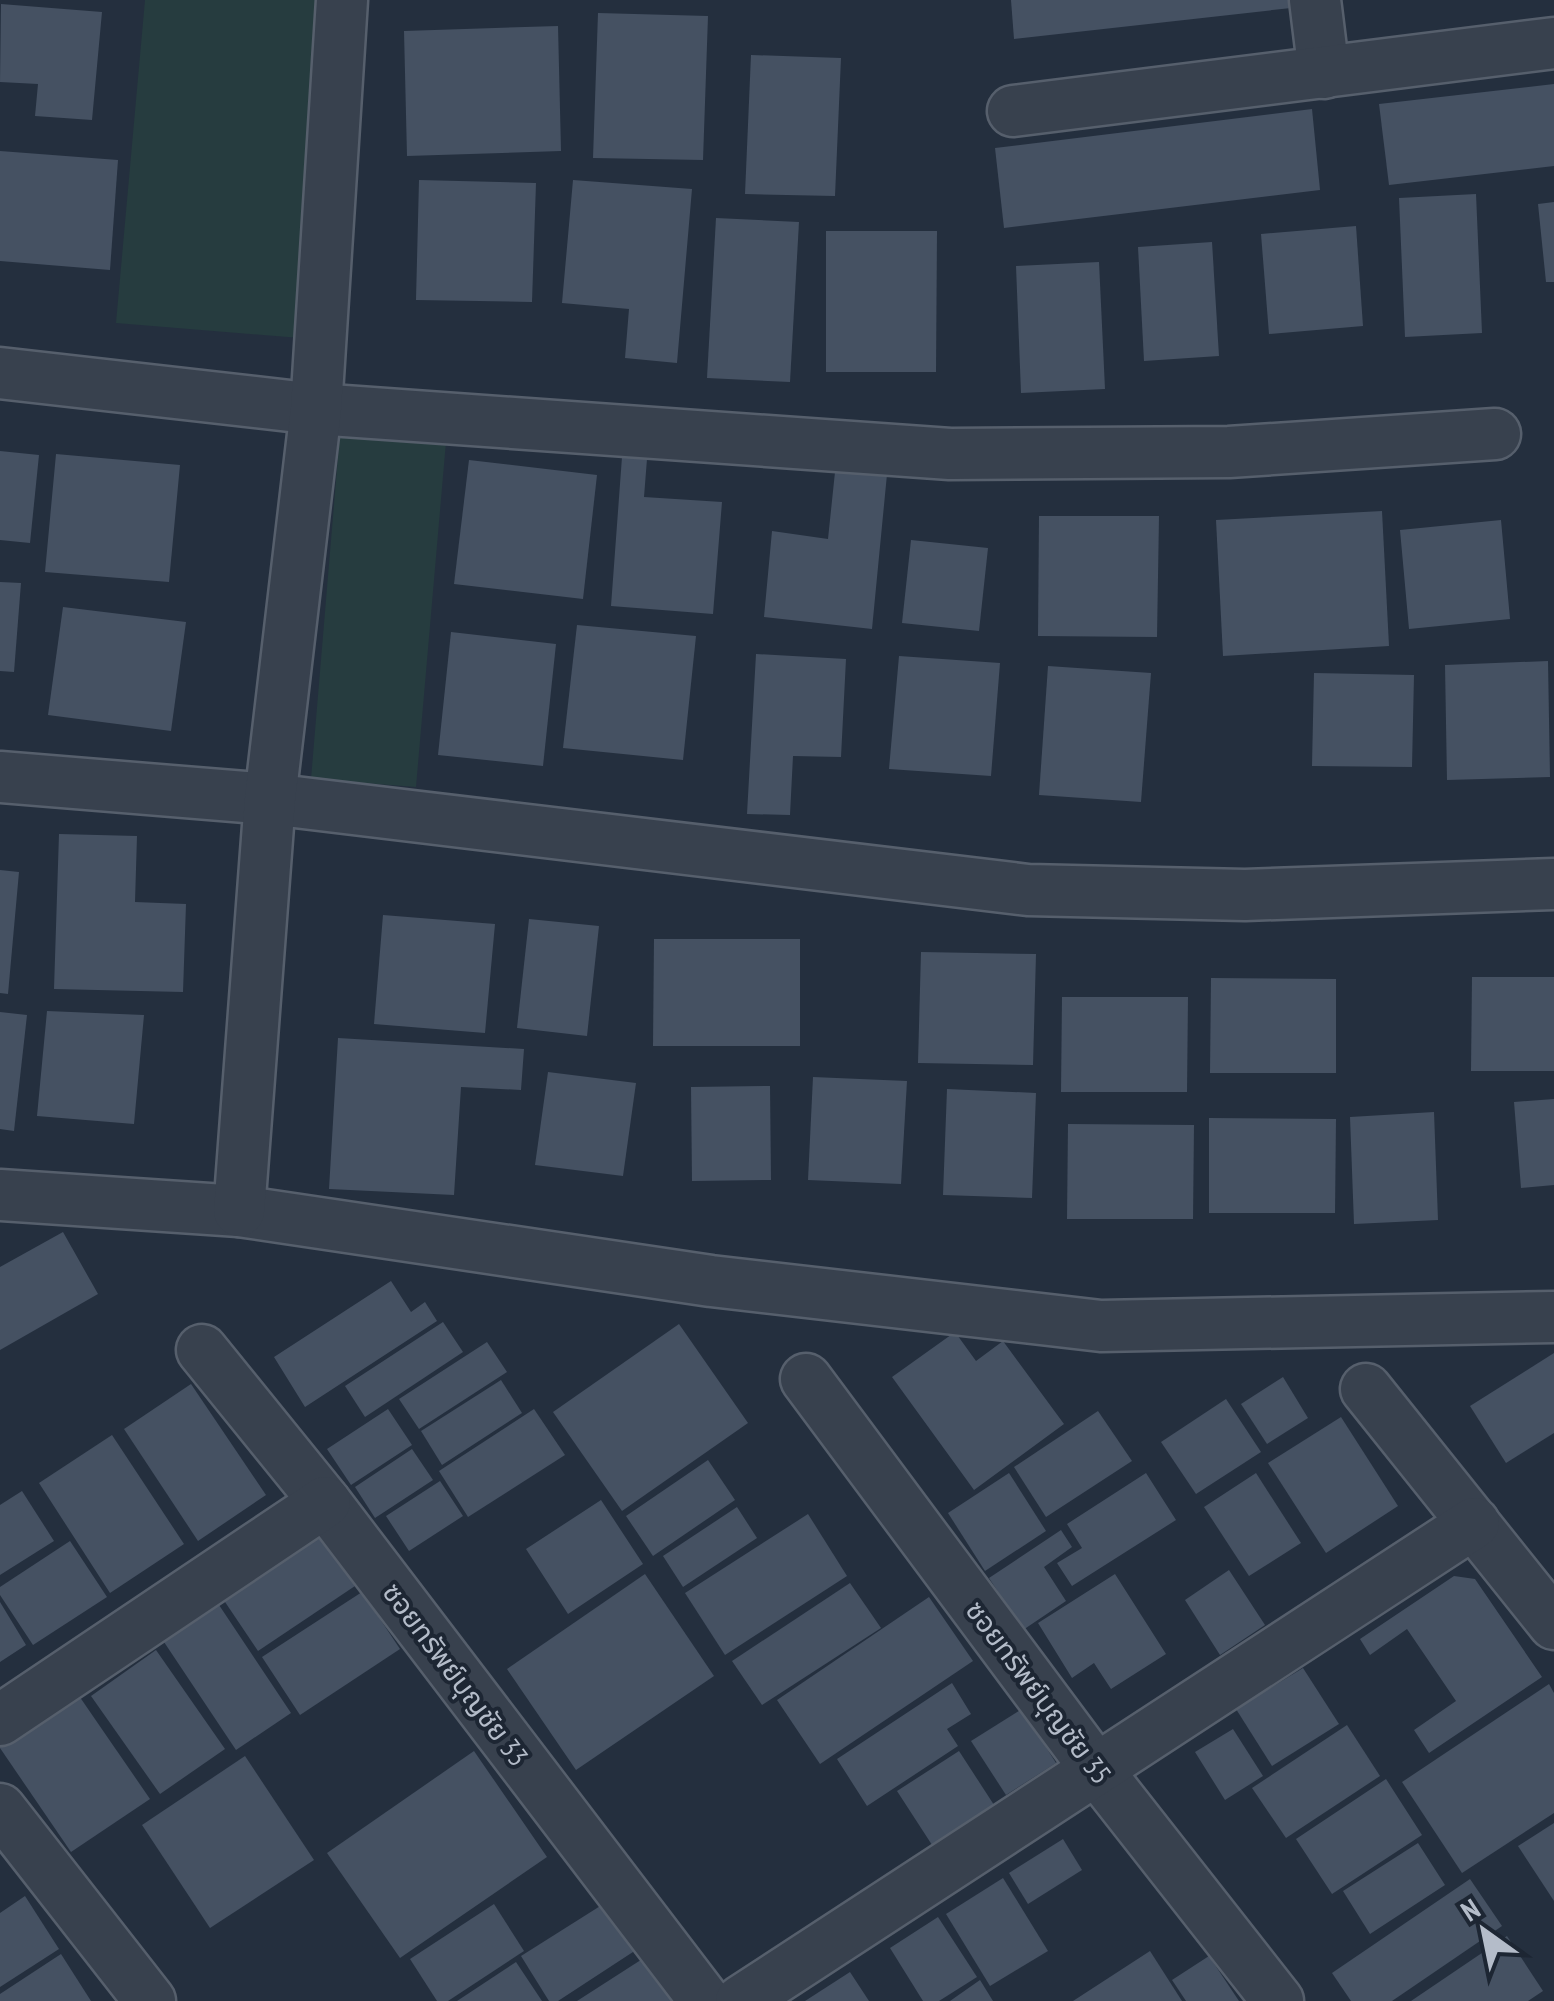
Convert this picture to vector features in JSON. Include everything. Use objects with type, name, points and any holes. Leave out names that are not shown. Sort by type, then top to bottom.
[{"type":"street","points":[[239,1211],[270,799],[316,409],[342,0]]},
{"type":"street","points":[[1315,0],[1324,73]]},
{"type":"street","points":[[1013,111],[1554,43]]},
{"type":"street","points":[[0,373],[316,409],[950,454],[1229,452],[1496,434]]},
{"type":"street","points":[[0,777],[270,799],[1028,890],[1245,895],[1554,884]]},
{"type":"street","points":[[0,1195],[239,1211],[711,1281],[1100,1326],[1554,1316]]},
{"type":"street","name":"ซอยทรัพย์บุญชัย 33","points":[[202,1350],[324,1502],[705,2001]]},
{"type":"street","name":"ซอยทรัพย์บุญชัย 35","points":[[806,1379],[1096,1769],[1278,2001]]},
{"type":"street","points":[[1366,1389],[1554,1624]]},
{"type":"street","points":[[0,1720],[324,1502]]},
{"type":"street","points":[[741,2001],[1474,1524]]},
{"type":"street","points":[[0,1809],[150,2001]]},
{"type":"green space","points":[[145,0],[330,0],[300,338],[116,323]]},
{"type":"green space","points":[[340,433],[446,442],[416,787],[311,779]]},
{"type":"building","points":[[1011,0],[1290,0],[1291,8],[1014,39]]},
{"type":"building","points":[[1,4],[102,12],[92,120],[35,116],[38,84],[0,82]]},
{"type":"building","points":[[598,13],[708,16],[703,160],[593,158]]},
{"type":"building","points":[[558,26],[561,151],[407,156],[404,31]]},
{"type":"building","points":[[751,55],[841,58],[835,196],[745,194]]},
{"type":"building","points":[[1554,84],[1554,166],[1389,185],[1379,104]]},
{"type":"building","points":[[1312,109],[1320,190],[1004,228],[995,148]]},
{"type":"building","points":[[0,151],[118,160],[110,270],[0,261]]},
{"type":"building","points":[[419,180],[536,183],[532,302],[416,300]]},
{"type":"building","points":[[573,180],[692,189],[677,363],[625,358],[629,309],[562,303]]},
{"type":"building","points":[[1476,194],[1482,333],[1405,337],[1399,198]]},
{"type":"building","points":[[1554,202],[1554,282],[1546,282],[1538,204]]},
{"type":"building","points":[[716,218],[799,222],[790,382],[707,378]]},
{"type":"building","points":[[1356,226],[1363,326],[1269,334],[1261,234]]},
{"type":"building","points":[[826,231],[937,231],[936,372],[826,372]]},
{"type":"building","points":[[1212,242],[1219,356],[1144,361],[1138,247]]},
{"type":"building","points":[[1099,262],[1105,389],[1021,393],[1016,266]]},
{"type":"building","points":[[0,451],[39,455],[30,543],[0,540]]},
{"type":"building","points":[[56,454],[180,465],[169,582],[45,572]]},
{"type":"building","points":[[622,457],[647,459],[644,497],[722,502],[713,614],[611,606]]},
{"type":"building","points":[[469,460],[597,475],[583,599],[454,584]]},
{"type":"building","points":[[888,464],[872,629],[764,617],[772,531],[828,539],[835,472]]},
{"type":"building","points":[[1382,511],[1389,646],[1223,656],[1216,520]]},
{"type":"building","points":[[1039,516],[1159,516],[1157,637],[1038,636]]},
{"type":"building","points":[[1501,520],[1510,619],[1409,629],[1400,530]]},
{"type":"building","points":[[911,540],[988,548],[979,631],[902,623]]},
{"type":"building","points":[[0,582],[21,583],[14,672],[0,671]]},
{"type":"building","points":[[63,607],[186,622],[171,731],[48,715]]},
{"type":"building","points":[[577,625],[696,636],[683,760],[563,748]]},
{"type":"building","points":[[451,632],[556,644],[543,766],[438,755]]},
{"type":"building","points":[[756,654],[846,659],[841,757],[793,756],[790,815],[747,814]]},
{"type":"building","points":[[899,656],[1000,663],[991,776],[889,769]]},
{"type":"building","points":[[1548,661],[1550,777],[1447,780],[1445,665]]},
{"type":"building","points":[[1048,666],[1151,673],[1141,802],[1039,795]]},
{"type":"building","points":[[1314,673],[1414,675],[1412,767],[1312,766]]},
{"type":"building","points":[[59,834],[137,836],[135,902],[186,904],[183,992],[54,989]]},
{"type":"building","points":[[0,870],[19,872],[8,994],[0,993]]},
{"type":"building","points":[[383,915],[495,924],[485,1033],[374,1024]]},
{"type":"building","points":[[529,919],[599,926],[587,1036],[517,1028]]},
{"type":"building","points":[[654,939],[800,939],[800,1046],[653,1046]]},
{"type":"building","points":[[921,952],[1036,954],[1033,1065],[918,1063]]},
{"type":"building","points":[[1472,977],[1554,977],[1554,1071],[1471,1071]]},
{"type":"building","points":[[1211,978],[1336,979],[1336,1073],[1210,1073]]},
{"type":"building","points":[[1062,997],[1188,997],[1187,1092],[1061,1092]]},
{"type":"building","points":[[47,1011],[144,1015],[134,1124],[37,1116]]},
{"type":"building","points":[[0,1012],[27,1015],[14,1131],[0,1129]]},
{"type":"building","points":[[338,1038],[524,1049],[521,1090],[461,1087],[454,1195],[329,1189]]},
{"type":"building","points":[[548,1072],[636,1083],[623,1176],[535,1165]]},
{"type":"building","points":[[813,1077],[907,1081],[901,1184],[808,1180]]},
{"type":"building","points":[[770,1086],[771,1180],[692,1181],[691,1087]]},
{"type":"building","points":[[947,1089],[1036,1093],[1032,1198],[943,1195]]},
{"type":"building","points":[[1554,1099],[1554,1185],[1521,1188],[1514,1102]]},
{"type":"building","points":[[1434,1112],[1438,1220],[1354,1224],[1350,1117]]},
{"type":"building","points":[[1209,1118],[1336,1119],[1335,1213],[1209,1213]]},
{"type":"building","points":[[1068,1124],[1194,1125],[1193,1219],[1067,1219]]},
{"type":"building","points":[[63,1232],[98,1294],[0,1350],[0,1267]]},
{"type":"building","points":[[391,1281],[411,1312],[425,1302],[437,1321],[305,1407],[274,1357]]},
{"type":"building","points":[[443,1322],[463,1352],[365,1417],[345,1386]]},
{"type":"building","points":[[679,1324],[748,1423],[622,1511],[553,1412]]},
{"type":"building","points":[[955,1332],[976,1361],[1003,1341],[1064,1424],[974,1490],[892,1377]]},
{"type":"building","points":[[487,1342],[507,1372],[419,1429],[399,1399]]},
{"type":"building","points":[[1554,1353],[1554,1433],[1506,1463],[1470,1406]]},
{"type":"building","points":[[1283,1377],[1308,1418],[1267,1444],[1241,1404]]},
{"type":"building","points":[[501,1380],[522,1413],[442,1465],[421,1431]]},
{"type":"building","points":[[191,1384],[266,1495],[198,1541],[124,1429]]},
{"type":"building","points":[[1226,1399],[1261,1452],[1196,1494],[1161,1442]]},
{"type":"building","points":[[388,1409],[412,1445],[351,1485],[327,1449]]},
{"type":"building","points":[[534,1409],[565,1455],[468,1517],[439,1471]]},
{"type":"building","points":[[1098,1411],[1132,1461],[1046,1517],[1014,1467]]},
{"type":"building","points":[[1341,1417],[1398,1506],[1326,1553],[1268,1463]]},
{"type":"building","points":[[112,1435],[184,1544],[110,1593],[39,1483]]},
{"type":"building","points":[[412,1449],[433,1480],[375,1518],[355,1487]]},
{"type":"building","points":[[708,1460],[735,1500],[653,1556],[626,1516]]},
{"type":"building","points":[[1009,1473],[1046,1531],[985,1571],[948,1513]]},
{"type":"building","points":[[1146,1473],[1176,1520],[1072,1586],[1057,1563],[1082,1548],[1067,1524]]},
{"type":"building","points":[[1256,1473],[1301,1543],[1249,1576],[1204,1507]]},
{"type":"building","points":[[440,1481],[463,1516],[409,1551],[386,1516]]},
{"type":"building","points":[[22,1491],[54,1541],[0,1575],[0,1505]]},
{"type":"building","points":[[601,1500],[643,1564],[568,1614],[526,1549]]},
{"type":"building","points":[[737,1507],[757,1538],[683,1587],[663,1556]]},
{"type":"building","points":[[808,1514],[847,1576],[725,1655],[685,1593]]},
{"type":"building","points":[[1061,1530],[1072,1547],[1044,1567],[1066,1601],[1023,1630],[989,1578]]},
{"type":"building","points":[[319,1531],[355,1586],[258,1651],[221,1596]]},
{"type":"building","points":[[70,1541],[107,1597],[33,1645],[0,1595],[0,1587]]},
{"type":"building","points":[[1229,1570],[1265,1625],[1220,1655],[1185,1600]]},
{"type":"building","points":[[645,1574],[714,1676],[576,1770],[507,1669]]},
{"type":"building","points":[[1115,1574],[1166,1654],[1111,1689],[1094,1663],[1072,1678],[1038,1623]]},
{"type":"building","points":[[1454,1576],[1475,1579],[1542,1677],[1429,1753],[1414,1730],[1456,1701],[1407,1629],[1370,1655],[1360,1639]]},
{"type":"building","points":[[850,1583],[881,1628],[762,1705],[732,1661]]},
{"type":"building","points":[[362,1592],[400,1649],[300,1715],[262,1657]]},
{"type":"building","points":[[929,1597],[973,1661],[820,1764],[777,1700]]},
{"type":"building","points":[[0,1602],[26,1645],[0,1662]]},
{"type":"building","points":[[217,1602],[291,1713],[236,1750],[162,1639]]},
{"type":"building","points":[[156,1650],[225,1749],[160,1794],[91,1696]]},
{"type":"building","points":[[1303,1668],[1339,1724],[1272,1766],[1236,1709]]},
{"type":"building","points":[[952,1683],[971,1714],[947,1729],[958,1746],[867,1806],[837,1759]]},
{"type":"building","points":[[1549,1684],[1554,1693],[1554,1813],[1462,1873],[1402,1782]]},
{"type":"building","points":[[75,1690],[150,1799],[71,1852],[0,1748],[0,1742]]},
{"type":"building","points":[[1022,1709],[1056,1763],[1006,1795],[971,1741]]},
{"type":"building","points":[[1347,1725],[1380,1776],[1286,1838],[1252,1788]]},
{"type":"building","points":[[1233,1729],[1263,1776],[1225,1800],[1195,1752]]},
{"type":"building","points":[[474,1751],[547,1857],[400,1958],[327,1853]]},
{"type":"building","points":[[959,1751],[996,1808],[934,1848],[897,1791]]},
{"type":"building","points":[[245,1756],[314,1860],[210,1928],[142,1825]]},
{"type":"building","points":[[1386,1779],[1422,1835],[1332,1894],[1296,1839]]},
{"type":"building","points":[[1554,1823],[1554,1901],[1518,1846]]},
{"type":"building","points":[[1063,1839],[1082,1870],[1028,1904],[1009,1873]]},
{"type":"building","points":[[1418,1843],[1445,1885],[1370,1934],[1343,1891]]},
{"type":"building","points":[[1003,1878],[1048,1951],[990,1986],[946,1914]]},
{"type":"building","points":[[1470,1879],[1502,1926],[1392,2001],[1351,2001],[1332,1973]]},
{"type":"building","points":[[25,1896],[59,1949],[0,1987],[0,1913]]},
{"type":"building","points":[[605,1903],[636,1950],[558,2001],[549,2001],[521,1956]]},
{"type":"building","points":[[494,1904],[524,1951],[448,2001],[437,2001],[410,1959]]},
{"type":"building","points":[[938,1917],[977,1977],[939,2001],[923,2001],[890,1948]]},
{"type":"building","points":[[1507,1936],[1543,1991],[1528,2001],[1411,2001]]},
{"type":"building","points":[[1150,1951],[1182,2001],[1073,2001]]},
{"type":"building","points":[[61,1954],[91,2001],[0,2001],[0,1994]]},
{"type":"building","points":[[647,1956],[677,2001],[577,2001]]},
{"type":"building","points":[[1209,1956],[1239,2001],[1186,2001],[1172,1980]]},
{"type":"building","points":[[516,1962],[542,2001],[457,2001]]},
{"type":"building","points":[[850,1972],[869,2001],[805,2001]]},
{"type":"building","points":[[980,1980],[993,2001],[950,2001]]}]
